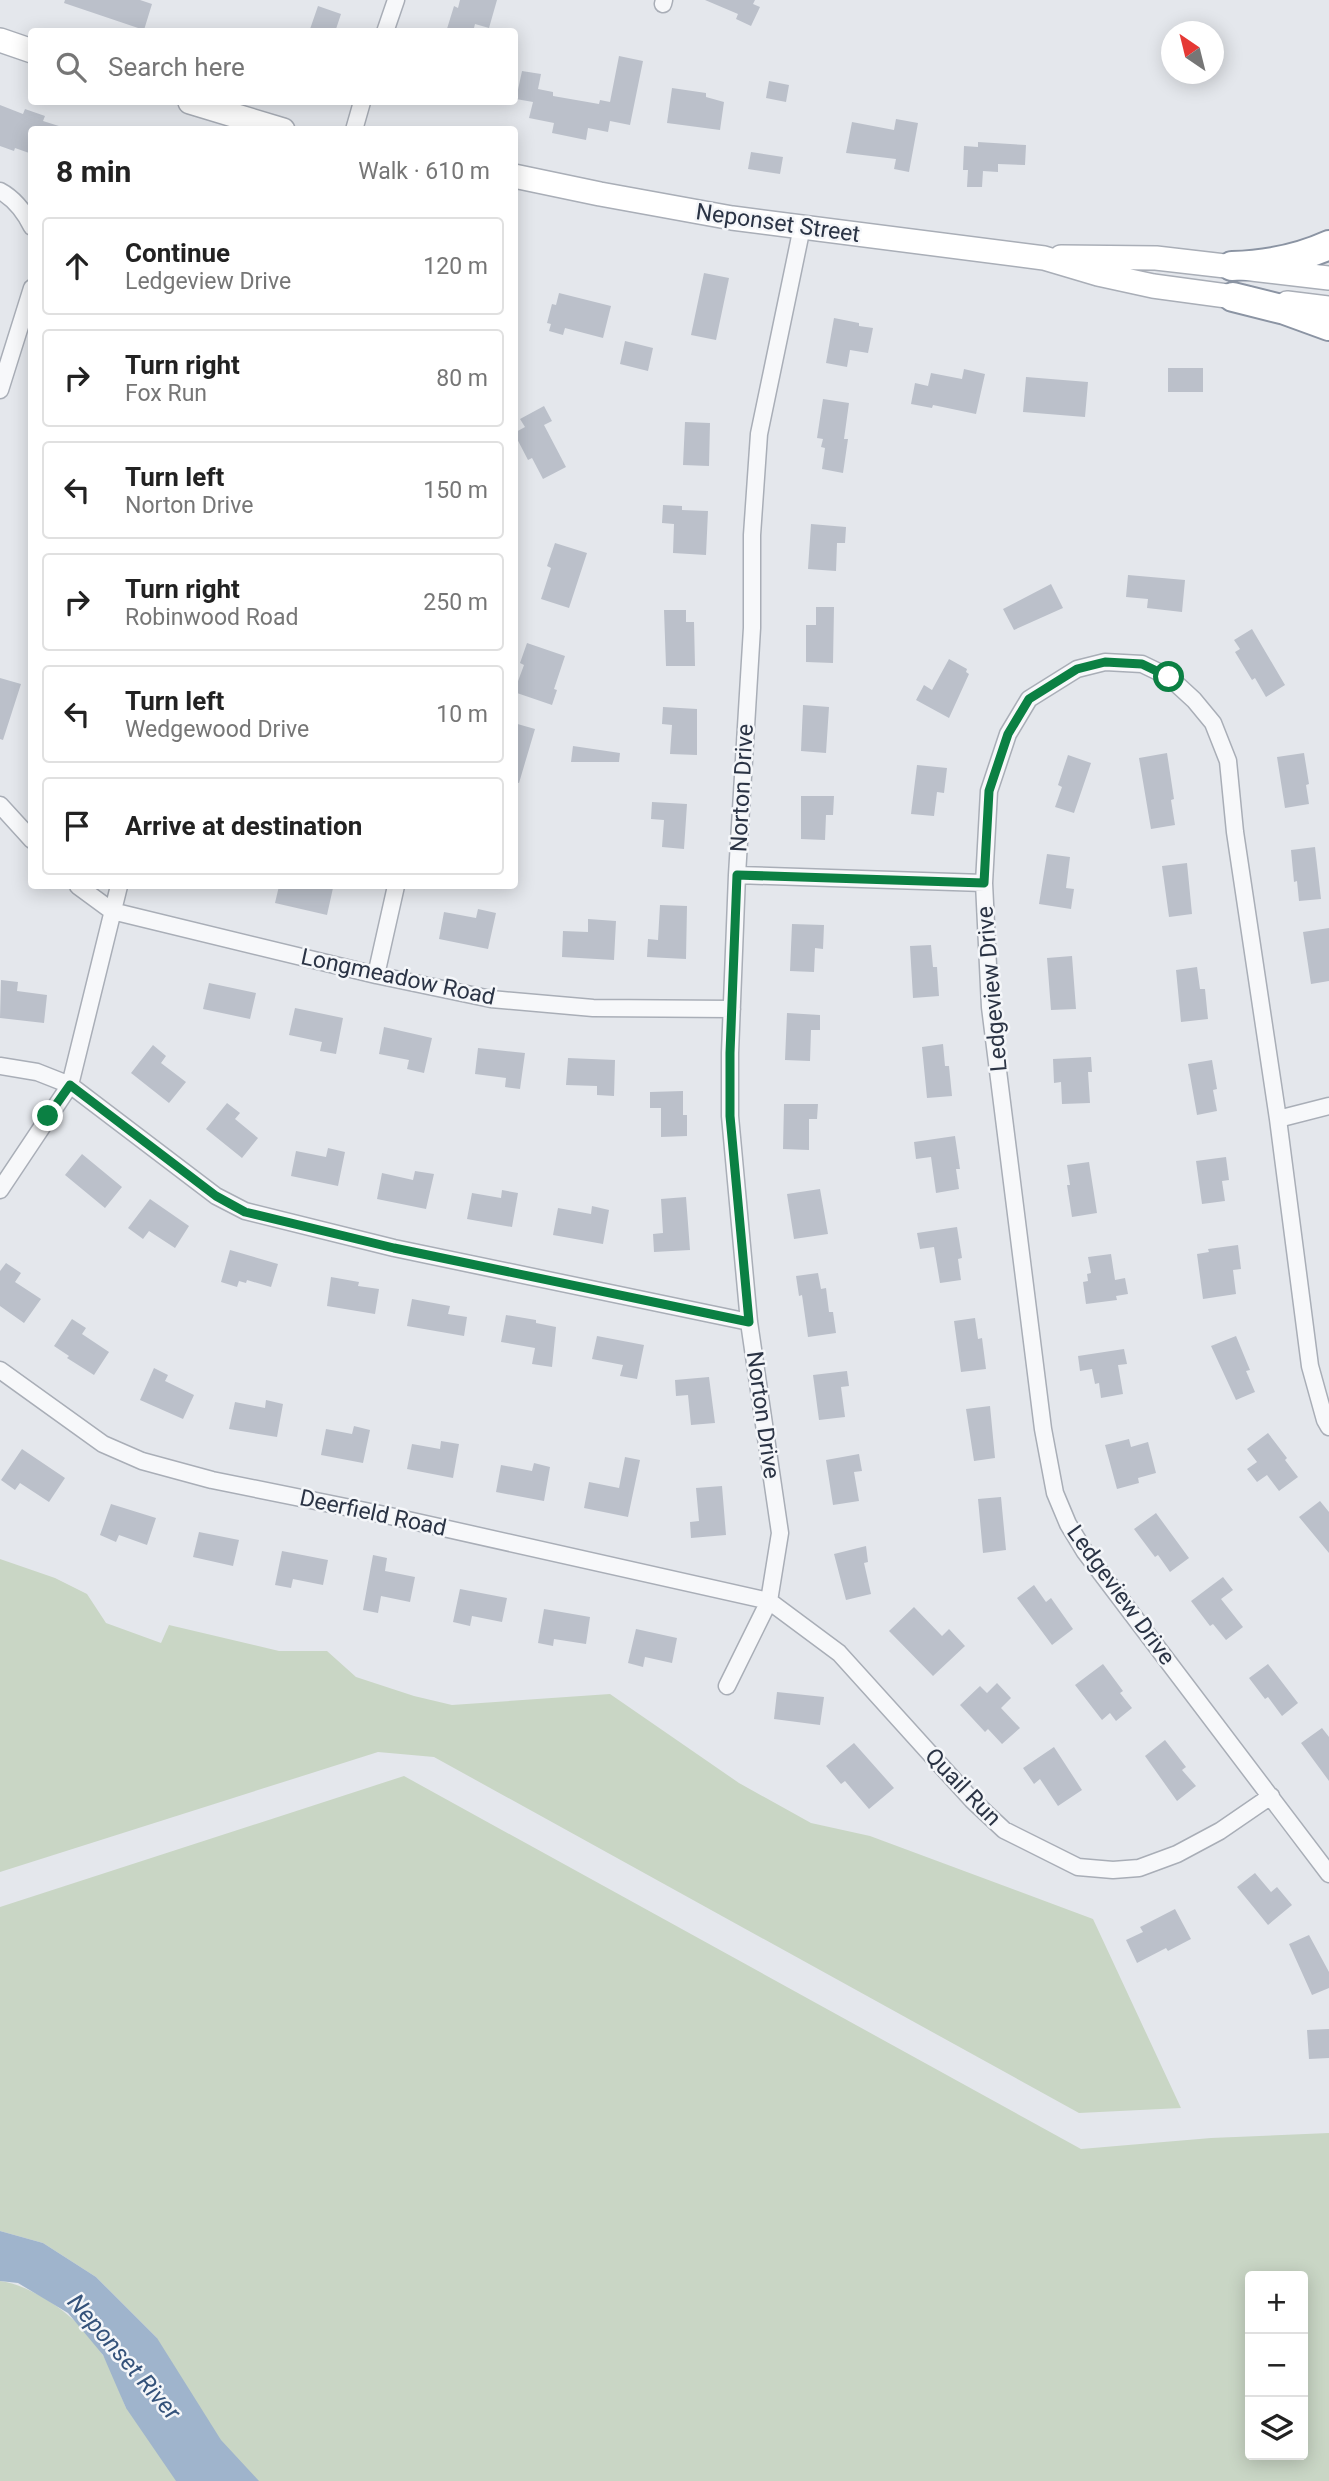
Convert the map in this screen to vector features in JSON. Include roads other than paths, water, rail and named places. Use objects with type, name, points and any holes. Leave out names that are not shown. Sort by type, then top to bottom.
[{"type":"highway","points":[[1232,266],[1286,260],[1329,245]]},
{"type":"highway","points":[[1233,297],[1285,310],[1329,326]]},
{"type":"main road","points":[[0,40],[28,50]]},
{"type":"main road","points":[[200,105],[270,126]]},
{"type":"main road","name":"Neponset Street","points":[[518,177],[675,208],[1044,258],[1134,282],[1329,309]]},
{"type":"main road","name":"Neponset Street","points":[[1044,258],[1131,256],[1329,278]]},
{"type":"street","points":[[386,28],[396,0]]},
{"type":"street","points":[[355,126],[361,105]]},
{"type":"street","points":[[0,191],[11,197],[28,221]]},
{"type":"street","name":"Norton Drive","points":[[727,1686],[769,1601],[780,1533],[749,1322],[730,1116],[737,875],[752,628],[752,535],[759,433],[802,227]]},
{"type":"street","points":[[0,390],[28,301]]},
{"type":"street","name":"Ledgeview Drive","points":[[1329,1427],[1311,1366],[1278,1119],[1235,832],[1228,761],[1213,723],[1194,700],[1169,677],[1142,664],[1105,662],[1077,669],[1029,699],[1008,734],[989,791],[984,883],[990,1007],[1043,1429],[1055,1493],[1068,1524],[1085,1552],[1329,1874]]},
{"type":"street","points":[[0,805],[28,836]]},
{"type":"street","points":[[737,875],[984,883]]},
{"type":"street","name":"Longmeadow Road","points":[[82,889],[112,911],[376,975],[491,999],[593,1008],[732,1009]]},
{"type":"street","points":[[0,1190],[70,1085],[118,889]]},
{"type":"street","points":[[376,975],[396,889]]},
{"type":"street","points":[[0,1066],[37,1072],[70,1085],[216,1196],[245,1212],[394,1248],[749,1322]]},
{"type":"street","points":[[1278,1119],[1329,1106]]},
{"type":"street","name":"Deerfield Road","points":[[0,1370],[103,1444],[142,1461],[212,1480],[390,1516],[769,1601]]},
{"type":"street","name":"Quail Run","points":[[769,1601],[839,1653],[972,1800],[1004,1830],[1078,1867],[1113,1870],[1139,1868],[1177,1854],[1220,1831],[1271,1796]]},
{"type":"water","name":"Neponset River","points":[[0,2231],[43,2243],[96,2277],[157,2338],[221,2440],[259,2481],[176,2481],[126,2408],[103,2355],[68,2313],[18,2283],[0,2281]]}]
